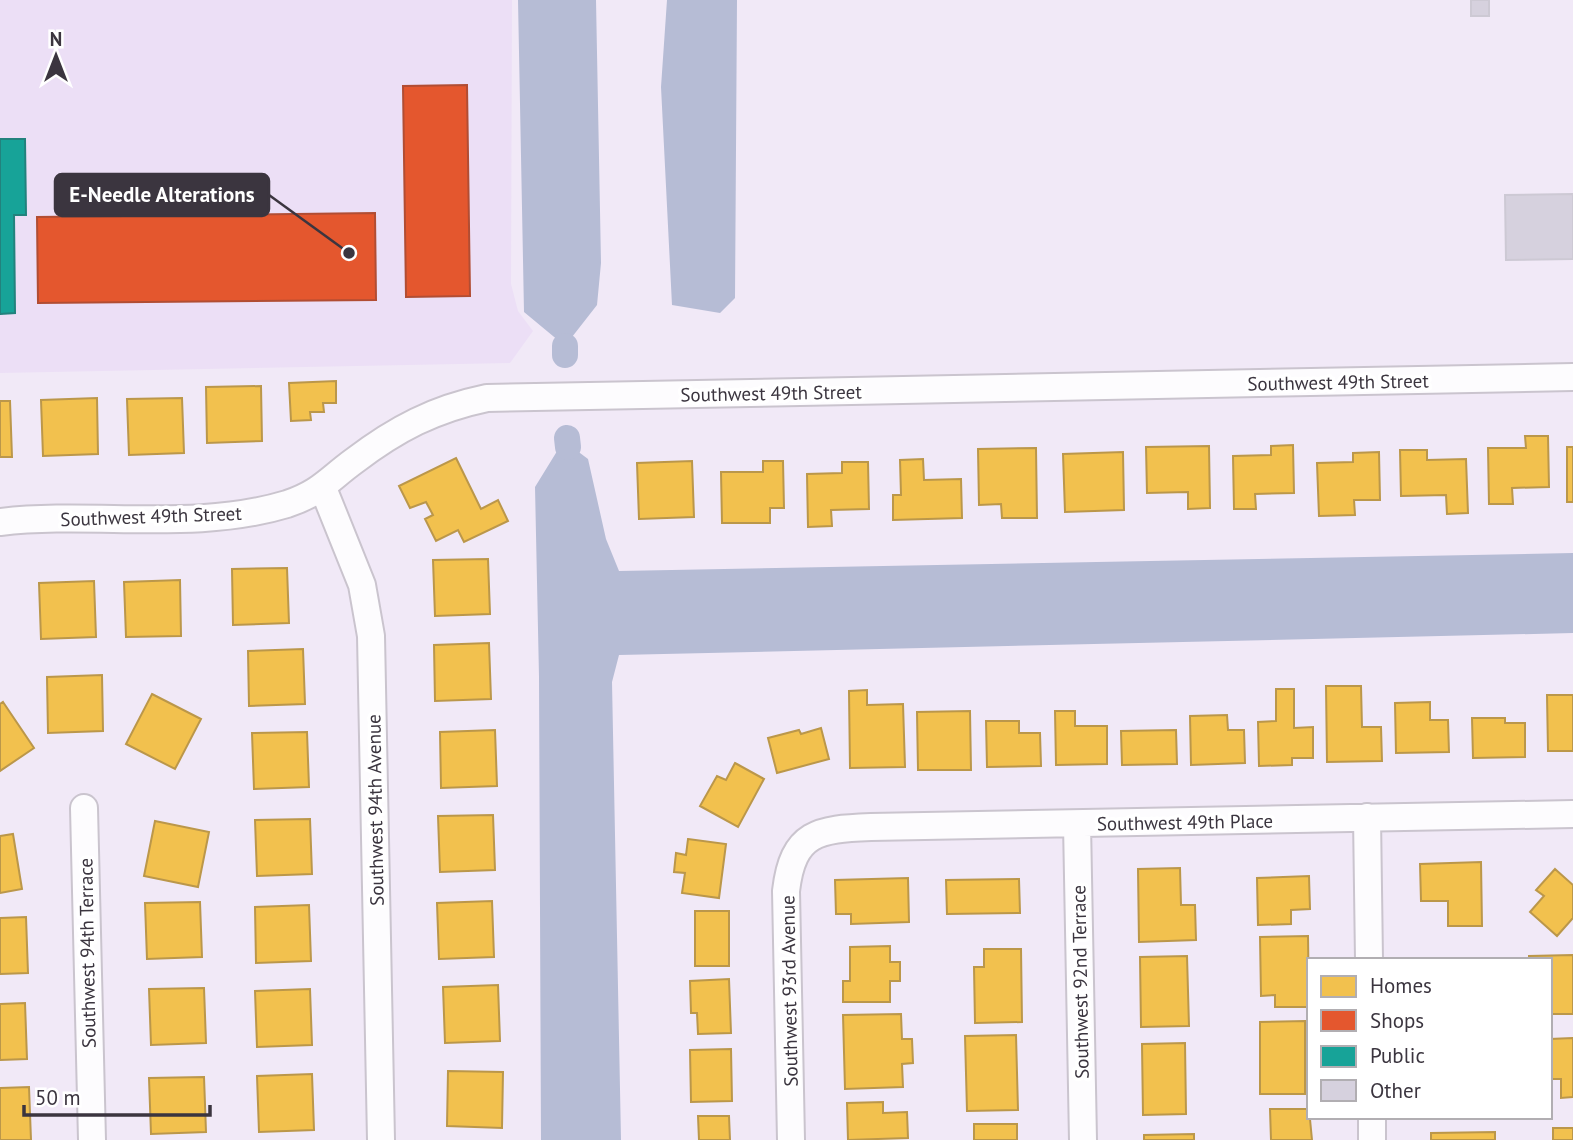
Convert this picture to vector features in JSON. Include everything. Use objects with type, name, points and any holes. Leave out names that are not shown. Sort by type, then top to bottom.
[{"type":"street","name":"Southwest 49th Street","points":[[0,522],[232,514],[287,504],[323,488],[359,457],[419,419],[442,409],[487,398],[1573,377]]},
{"type":"street","name":"Southwest 94th Avenue","points":[[323,488],[362,585],[371,636],[381,1140]]},
{"type":"street","name":"Southwest 94th Terrace","points":[[84,808],[92,1140]]},
{"type":"street","name":"Southwest 49th Place","points":[[802,845],[823,831],[841,828],[1573,814]]},
{"type":"street","points":[[1367,817],[1369,958]]},
{"type":"street","name":"Southwest 92nd Terrace","points":[[1077,824],[1083,1140]]},
{"type":"street","name":"Southwest 93rd Avenue","points":[[791,1140],[786,891],[789,870],[802,845]]},
{"type":"street","points":[[1372,1119],[1372,1140]]},
{"type":"shaded area","points":[[0,0],[512,0],[511,284],[518,311],[533,331],[510,363],[0,373]]},
{"type":"water","points":[[518,0],[596,0],[601,263],[597,305],[565,346],[524,312]]},
{"type":"water","points":[[667,0],[737,0],[735,298],[720,313],[672,305],[661,87]]},
{"type":"water","points":[[572,447],[588,459],[606,539],[619,571],[1573,553],[1573,633],[619,655],[612,682],[621,1140],[541,1140],[539,676],[535,487],[559,448]]},
{"type":"building: Homes","points":[[336,381],[336,403],[323,403],[324,412],[310,412],[311,420],[291,421],[289,383]]},
{"type":"building: Homes","points":[[261,386],[262,441],[207,443],[206,387]]},
{"type":"building: Homes","points":[[97,398],[98,454],[43,456],[41,400]]},
{"type":"building: Homes","points":[[182,398],[184,453],[129,455],[127,399]]},
{"type":"building: Homes","points":[[0,401],[10,401],[12,457],[0,457]]},
{"type":"building: Homes","points":[[1525,436],[1548,436],[1549,487],[1512,488],[1513,504],[1489,504],[1488,448],[1526,448]]},
{"type":"building: Homes","points":[[1293,445],[1294,493],[1255,494],[1256,509],[1234,509],[1233,456],[1271,455],[1271,446]]},
{"type":"building: Homes","points":[[1209,446],[1210,508],[1188,509],[1188,492],[1147,493],[1146,447]]},
{"type":"building: Homes","points":[[1567,447],[1573,447],[1573,502],[1567,502]]},
{"type":"building: Homes","points":[[1036,448],[1037,518],[1002,518],[1001,504],[979,505],[978,449]]},
{"type":"building: Homes","points":[[1400,450],[1427,450],[1427,460],[1466,459],[1468,513],[1447,514],[1446,495],[1401,496]]},
{"type":"building: Homes","points":[[1123,452],[1124,510],[1065,512],[1063,454]]},
{"type":"building: Homes","points":[[1379,452],[1380,500],[1354,500],[1355,515],[1319,516],[1317,463],[1353,462],[1353,453]]},
{"type":"building: Homes","points":[[456,458],[481,509],[498,500],[508,521],[464,542],[458,530],[436,541],[425,519],[433,515],[426,502],[410,508],[399,486]]},
{"type":"building: Homes","points":[[923,459],[924,480],[961,479],[962,518],[893,520],[893,495],[901,495],[900,460]]},
{"type":"building: Homes","points":[[692,461],[694,517],[639,519],[637,463]]},
{"type":"building: Homes","points":[[763,461],[783,461],[784,508],[770,508],[770,523],[722,523],[721,472],[763,472]]},
{"type":"building: Homes","points":[[842,462],[868,462],[869,509],[831,510],[832,526],[808,527],[807,474],[842,473]]},
{"type":"building: Homes","points":[[488,559],[490,614],[435,616],[433,560]]},
{"type":"building: Homes","points":[[287,568],[289,623],[233,625],[232,569]]},
{"type":"building: Homes","points":[[180,580],[181,636],[126,637],[124,582]]},
{"type":"building: Homes","points":[[94,581],[96,637],[41,639],[39,583]]},
{"type":"building: Homes","points":[[489,643],[491,699],[435,701],[434,645]]},
{"type":"building: Homes","points":[[303,649],[305,704],[249,706],[248,651]]},
{"type":"building: Homes","points":[[102,675],[103,731],[48,733],[47,677]]},
{"type":"building: Homes","points":[[1326,686],[1361,686],[1362,727],[1381,727],[1382,761],[1327,762]]},
{"type":"building: Homes","points":[[1276,689],[1294,689],[1294,728],[1313,727],[1313,758],[1292,758],[1292,765],[1259,766],[1258,722],[1276,721]]},
{"type":"building: Homes","points":[[867,690],[867,705],[903,704],[905,767],[850,768],[849,691]]},
{"type":"building: Homes","points":[[152,694],[201,719],[175,769],[126,744]]},
{"type":"building: Homes","points":[[1547,695],[1573,695],[1573,751],[1548,751]]},
{"type":"building: Homes","points":[[3,702],[34,748],[0,771],[0,704]]},
{"type":"building: Homes","points":[[1430,702],[1430,720],[1448,720],[1449,752],[1396,753],[1395,703]]},
{"type":"building: Homes","points":[[970,711],[971,770],[918,770],[917,712]]},
{"type":"building: Homes","points":[[1055,711],[1075,711],[1075,726],[1107,726],[1107,764],[1056,765]]},
{"type":"building: Homes","points":[[1227,715],[1228,730],[1244,730],[1245,763],[1191,765],[1190,716]]},
{"type":"building: Homes","points":[[1472,718],[1505,718],[1505,723],[1525,723],[1525,757],[1473,758]]},
{"type":"building: Homes","points":[[986,721],[1019,721],[1019,733],[1040,733],[1041,766],[987,767]]},
{"type":"building: Homes","points":[[821,728],[829,759],[777,773],[768,738],[799,730],[801,734]]},
{"type":"building: Homes","points":[[495,730],[497,786],[441,788],[440,732]]},
{"type":"building: Homes","points":[[1176,730],[1177,764],[1122,765],[1121,731]]},
{"type":"building: Homes","points":[[307,732],[309,787],[254,789],[252,733]]},
{"type":"building: Homes","points":[[735,763],[764,779],[738,827],[700,806],[717,776],[726,780]]},
{"type":"building: Homes","points":[[493,815],[495,870],[440,872],[438,816]]},
{"type":"building: Homes","points":[[310,819],[312,874],[257,876],[255,820]]},
{"type":"building: Homes","points":[[155,821],[209,832],[198,887],[144,876]]},
{"type":"building: Homes","points":[[13,834],[22,889],[0,893],[0,836]]},
{"type":"building: Homes","points":[[688,839],[726,844],[719,898],[682,893],[685,873],[674,872],[676,853],[686,855]]},
{"type":"building: Homes","points":[[1481,862],[1482,926],[1448,926],[1448,901],[1421,901],[1420,864]]},
{"type":"building: Homes","points":[[1180,868],[1181,905],[1195,905],[1196,940],[1139,942],[1138,869]]},
{"type":"building: Homes","points":[[1555,869],[1573,885],[1573,918],[1557,936],[1530,912],[1544,896],[1536,890]]},
{"type":"building: Homes","points":[[1309,876],[1310,909],[1291,910],[1291,924],[1258,925],[1257,878]]},
{"type":"building: Homes","points":[[908,878],[909,922],[851,924],[851,914],[836,914],[835,880]]},
{"type":"building: Homes","points":[[1019,879],[1020,913],[947,914],[946,880]]},
{"type":"building: Homes","points":[[492,901],[494,957],[439,959],[437,903]]},
{"type":"building: Homes","points":[[200,902],[202,957],[147,959],[145,903]]},
{"type":"building: Homes","points":[[309,905],[311,961],[256,963],[255,907]]},
{"type":"building: Homes","points":[[695,911],[729,911],[729,966],[695,966]]},
{"type":"building: Homes","points":[[26,917],[28,973],[0,974],[0,918]]},
{"type":"building: Homes","points":[[1308,936],[1307,1007],[1275,1007],[1275,995],[1261,996],[1260,937]]},
{"type":"building: Homes","points":[[890,946],[890,962],[900,962],[900,981],[890,981],[890,1002],[843,1002],[843,981],[850,981],[850,947]]},
{"type":"building: Homes","points":[[984,949],[1021,949],[1022,1022],[975,1023],[974,967],[984,967]]},
{"type":"building: Homes","points":[[1573,955],[1573,1014],[1552,1014],[1552,958],[1529,956]]},
{"type":"building: Homes","points":[[1187,956],[1189,1026],[1141,1027],[1140,957]]},
{"type":"building: Homes","points":[[729,979],[731,1033],[698,1034],[697,1013],[691,1013],[690,981]]},
{"type":"building: Homes","points":[[498,985],[500,1041],[445,1043],[443,987]]},
{"type":"building: Homes","points":[[204,988],[206,1043],[151,1045],[149,989]]},
{"type":"building: Homes","points":[[310,989],[312,1045],[257,1047],[255,991]]},
{"type":"building: Homes","points":[[25,1003],[27,1059],[0,1060],[0,1004]]},
{"type":"building: Homes","points":[[901,1014],[902,1039],[912,1039],[913,1063],[902,1064],[903,1087],[845,1089],[843,1015]]},
{"type":"building: Homes","points":[[1305,1021],[1305,1094],[1260,1094],[1260,1022]]},
{"type":"building: Homes","points":[[1016,1035],[1018,1110],[967,1111],[965,1036]]},
{"type":"building: Homes","points":[[1573,1038],[1573,1097],[1561,1098],[1561,1079],[1552,1079],[1552,1039]]},
{"type":"building: Homes","points":[[1185,1043],[1186,1114],[1143,1115],[1142,1044]]},
{"type":"building: Homes","points":[[731,1049],[732,1101],[691,1102],[690,1050]]},
{"type":"building: Homes","points":[[448,1071],[503,1072],[502,1128],[447,1126]]},
{"type":"building: Homes","points":[[312,1074],[314,1130],[259,1132],[257,1076]]},
{"type":"building: Homes","points":[[204,1077],[206,1132],[151,1134],[149,1078]]},
{"type":"building: Homes","points":[[29,1087],[31,1140],[0,1140],[0,1088]]},
{"type":"building: Homes","points":[[883,1102],[883,1113],[907,1112],[908,1138],[848,1140],[847,1103]]},
{"type":"building: Homes","points":[[1270,1109],[1307,1109],[1312,1140],[1271,1140]]},
{"type":"building: Homes","points":[[698,1116],[729,1116],[730,1140],[699,1140]]},
{"type":"building: Homes","points":[[974,1124],[1017,1124],[1017,1140],[974,1140]]},
{"type":"building: Homes","points":[[1553,1128],[1573,1128],[1573,1140],[1553,1140]]},
{"type":"building: Homes","points":[[1495,1132],[1495,1140],[1431,1140],[1431,1133]]},
{"type":"building: Homes","points":[[1194,1134],[1194,1140],[1144,1140],[1144,1135]]},
{"type":"building: Shops","points":[[467,85],[470,296],[406,297],[403,86]]},
{"type":"building: Shops","points":[[375,213],[376,300],[38,303],[37,217]]},
{"type":"building: Public","points":[[0,139],[25,139],[26,215],[14,215],[15,313],[0,314]]},
{"type":"building: Other","points":[[1471,0],[1489,0],[1489,16],[1471,16]]},
{"type":"building: Other","points":[[1573,194],[1573,259],[1506,260],[1505,195]]},
{"type":"waterway","points":[[565,346],[565,355]]},
{"type":"waterway","points":[[567,438],[568,447]]},
{"type":"place","name":"E-Needle Alterations","points":[[349,253]]}]
